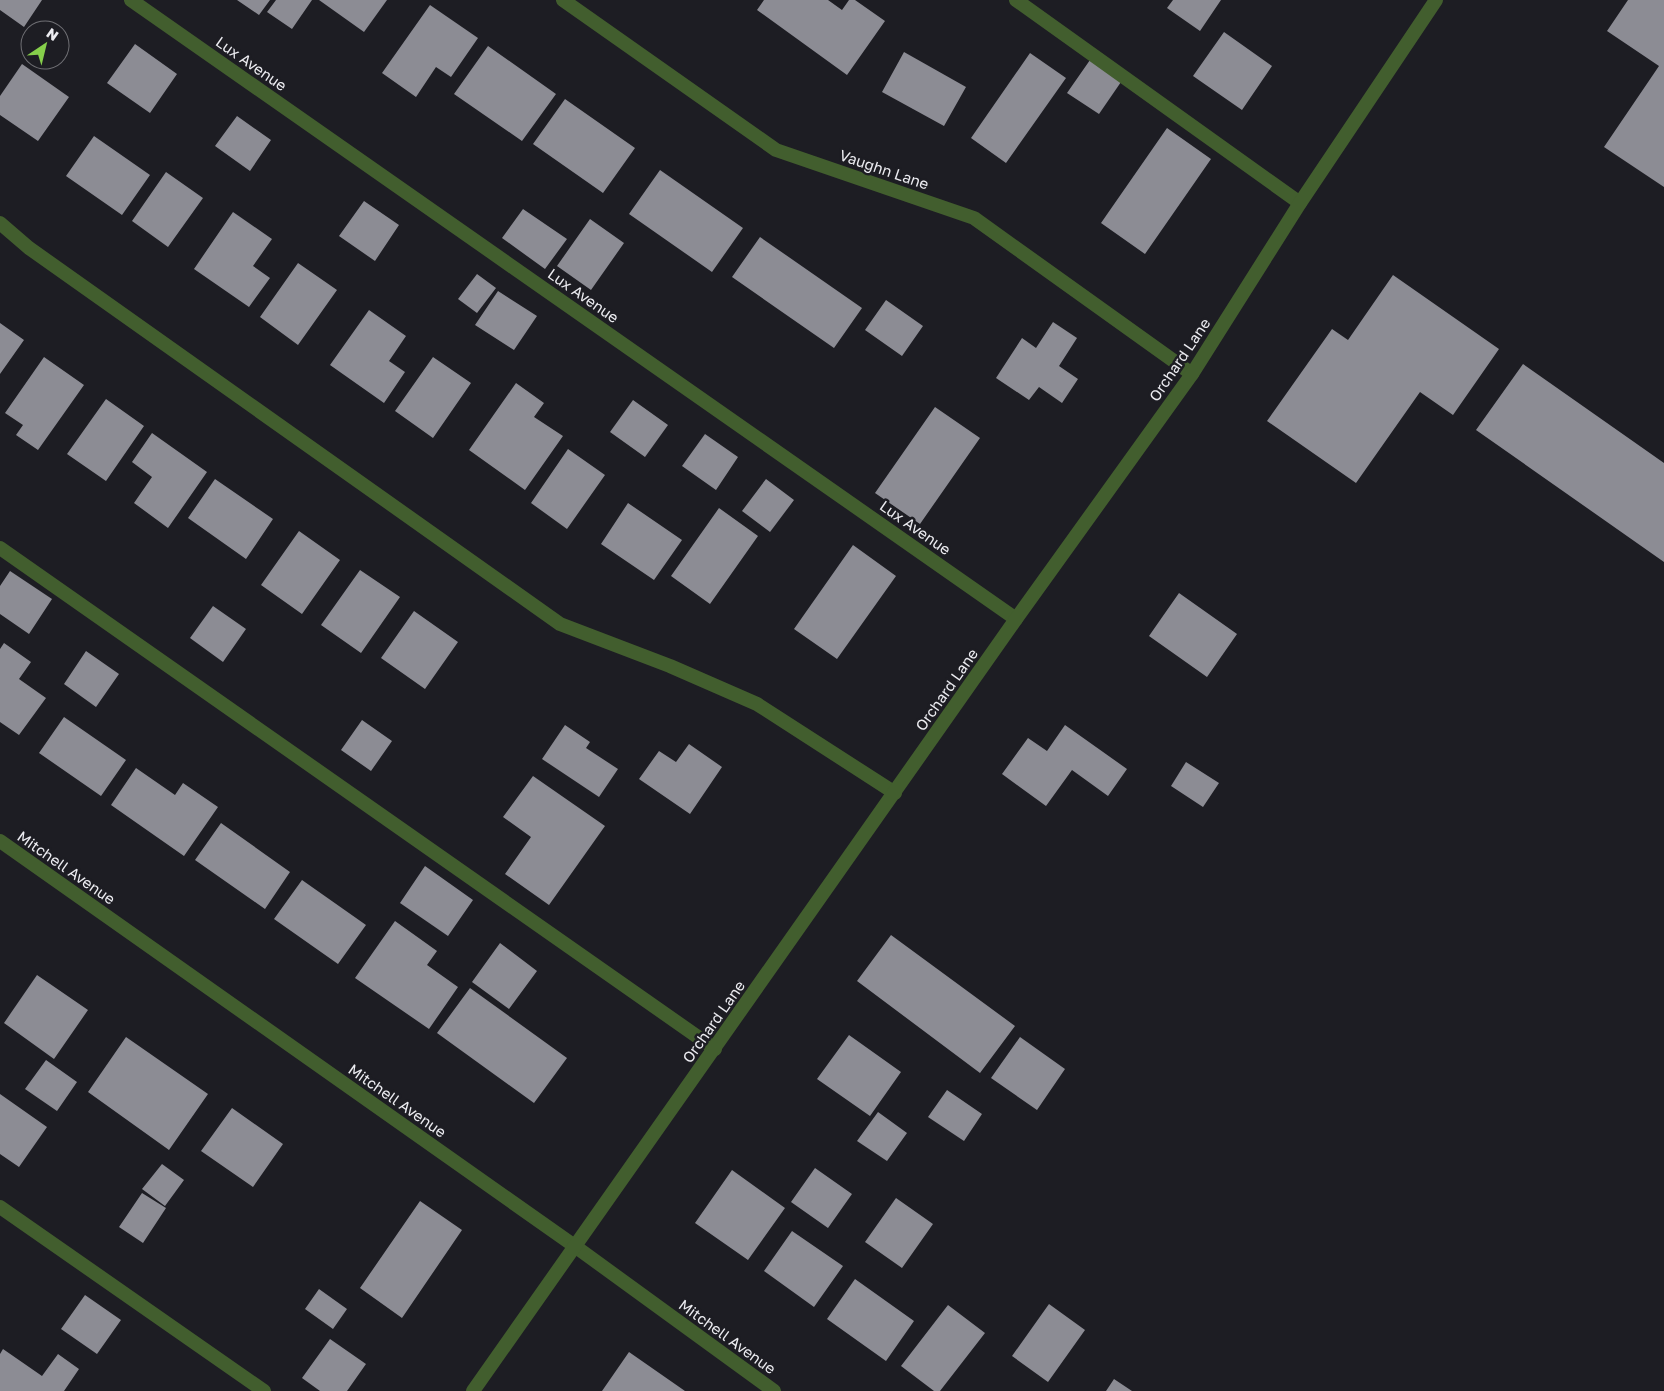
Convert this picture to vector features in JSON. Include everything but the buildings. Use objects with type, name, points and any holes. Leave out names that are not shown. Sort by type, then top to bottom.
[{"type":"street","name":"Lux Avenue","points":[[131,0],[1016,619]]},
{"type":"street","name":"Vaughn Lane","points":[[562,0],[776,150],[974,218],[1192,374]]},
{"type":"street","points":[[1016,0],[1300,203]]},
{"type":"street","name":"Orchard Lane","points":[[473,1391],[1016,619],[1192,374],[1300,203],[1436,0]]},
{"type":"street","points":[[0,223],[29,248],[560,624],[670,666],[757,704],[895,793]]},
{"type":"street","points":[[0,548],[714,1049]]},
{"type":"street","name":"Mitchell Avenue","points":[[0,841],[576,1247],[774,1391]]},
{"type":"street","points":[[0,1207],[264,1391]]}]
